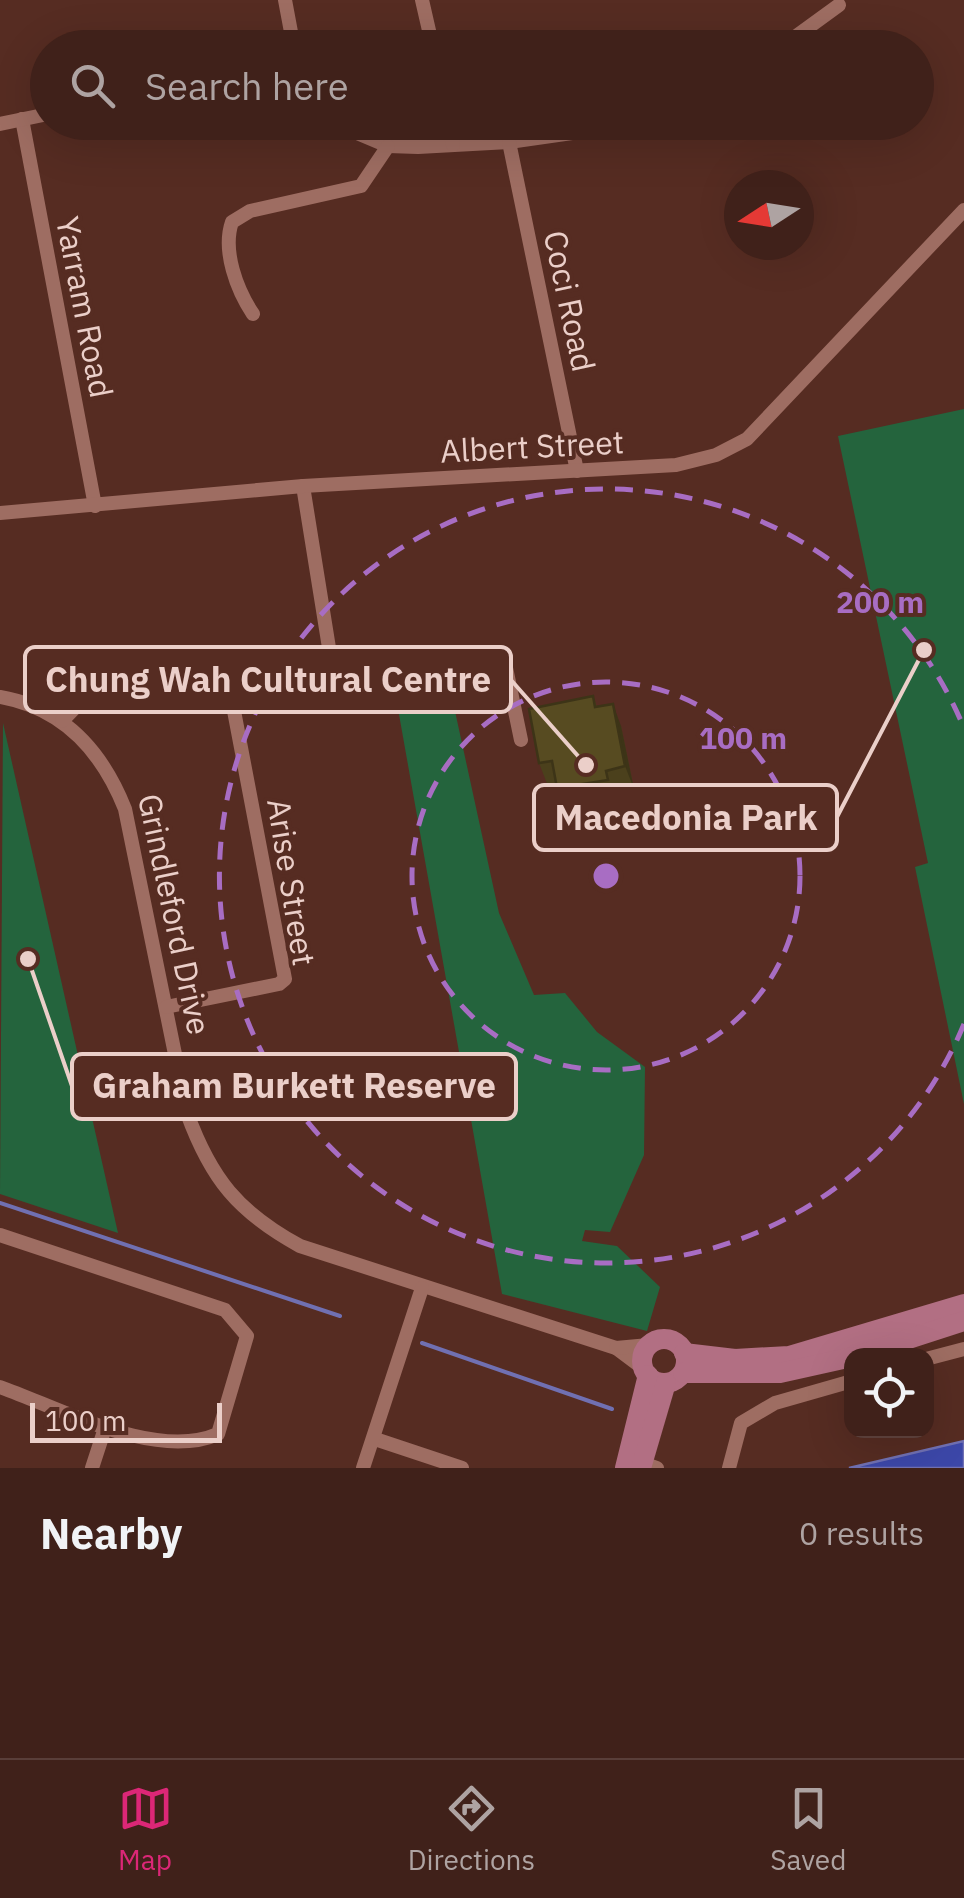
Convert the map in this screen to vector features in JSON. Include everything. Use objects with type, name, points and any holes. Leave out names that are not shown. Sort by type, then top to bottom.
[{"type":"street","points":[[285,0],[291,30]]},
{"type":"street","points":[[422,0],[428,30]]},
{"type":"street","points":[[804,30],[839,4]]},
{"type":"street","points":[[0,124],[30,117]]},
{"type":"street","name":"Yarram Road","points":[[22,119],[95,506]]},
{"type":"street","points":[[376,140],[388,146],[523,140]]},
{"type":"street","points":[[452,140],[453,145]]},
{"type":"street","name":"Coci Road","points":[[509,142],[577,471]]},
{"type":"street","points":[[254,314],[239,292],[229,244],[232,222],[250,211],[361,186],[388,146]]},
{"type":"street","name":"Albert Street","points":[[0,513],[303,486],[681,464],[716,455],[747,440],[964,210]]},
{"type":"street","points":[[303,486],[330,654]]},
{"type":"street","points":[[62,722],[98,684],[303,669],[330,654],[364,667],[494,656],[505,663],[522,740]]},
{"type":"street","name":"Arise Street","points":[[166,1008],[279,984],[285,979],[227,674]]},
{"type":"street","name":"Grindleford Drive","points":[[0,697],[40,708],[62,722],[101,760],[125,809],[188,1113],[204,1158],[232,1197],[264,1226],[300,1246],[616,1348],[665,1370],[780,1373],[844,1358]]},
{"type":"street","points":[[0,1235],[226,1310],[247,1336],[218,1434],[196,1443],[156,1442],[0,1387]]},
{"type":"street","points":[[363,1468],[422,1288]]},
{"type":"street","name":"Grindleford Drive","points":[[665,1370],[734,1359],[789,1356],[962,1317]]},
{"type":"street","name":"Grindleford Drive","points":[[876,1348],[962,1317]]},
{"type":"street","name":"Grindleford Drive","points":[[616,1348],[668,1340],[665,1370]]},
{"type":"street","points":[[641,1467],[665,1370],[643,1356],[649,1345]]},
{"type":"street","points":[[934,1357],[964,1348]]},
{"type":"street","points":[[729,1468],[741,1423],[775,1403],[844,1383]]},
{"type":"street","points":[[92,1468],[106,1425]]},
{"type":"street","points":[[374,1439],[462,1468]]},
{"type":"green space","points":[[964,409],[964,1104],[915,867],[928,863],[838,436]]},
{"type":"green space","points":[[392,675],[448,679],[499,913],[534,995],[565,993],[597,1032],[645,1067],[644,1155],[610,1232],[585,1230],[582,1241],[617,1246],[660,1287],[647,1331],[502,1294]]},
{"type":"green space","points":[[3,723],[118,1233],[0,1194]]},
{"type":"shaded area","points":[[964,1441],[964,1468],[849,1468]]},
{"type":"building","points":[[593,696],[595,707],[613,704],[625,766],[606,771],[608,780],[557,788],[552,761],[539,763],[529,709]]},
{"type":"waterway","points":[[0,1203],[340,1316]]},
{"type":"waterway","points":[[422,1343],[612,1409]]},
{"type":"place","name":"Macedonia Park","points":[[924,650]]},
{"type":"place","name":"Chung Wah Cultural Centre","points":[[586,765]]},
{"type":"place","name":"Graham Burkett Reserve","points":[[28,959]]}]
